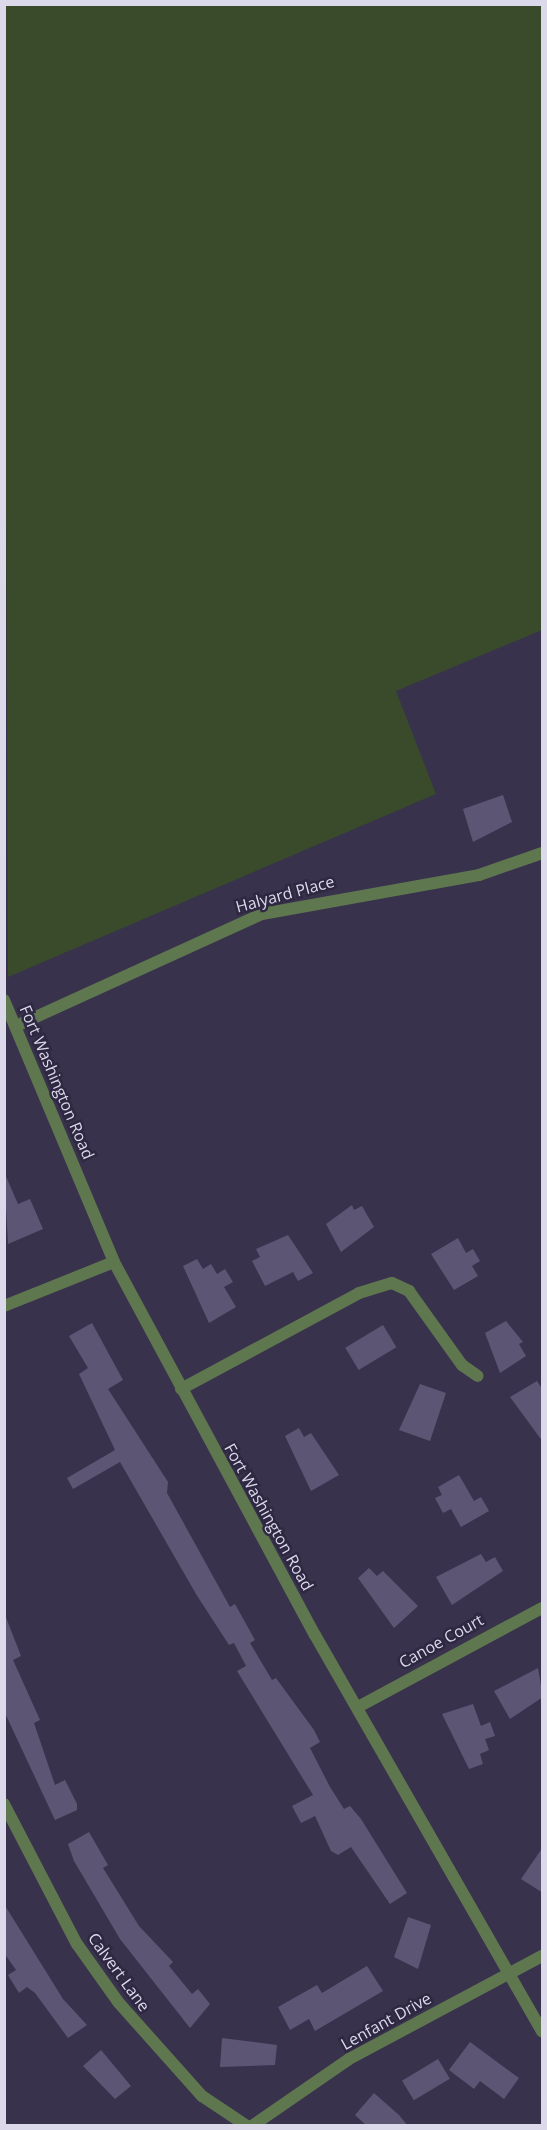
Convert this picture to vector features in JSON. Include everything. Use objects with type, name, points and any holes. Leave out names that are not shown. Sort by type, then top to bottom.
[{"type":"street","name":"Halyard Place","points":[[16,1026],[262,914],[478,875],[543,853]]},
{"type":"street","name":"Fort Washington Road","points":[[4,1000],[114,1262],[180,1389],[543,2032]]},
{"type":"street","points":[[4,1306],[114,1262]]},
{"type":"street","points":[[180,1389],[359,1293],[392,1283],[409,1291],[456,1358],[478,1376]]},
{"type":"street","name":"Canoe Court","points":[[358,1707],[543,1608]]},
{"type":"street","name":"Calvert Lane","points":[[4,1804],[77,1944],[119,2003],[202,2096],[247,2126]]},
{"type":"street","name":"Lenfant Drive","points":[[252,2126],[349,2060],[543,1956]]},
{"type":"green space","points":[[4,5],[542,5],[542,630],[396,691],[436,794],[8,977]]},
{"type":"building","points":[[503,795],[512,822],[473,842],[463,809]]},
{"type":"building","points":[[4,1172],[18,1204],[30,1199],[43,1229],[8,1244]]},
{"type":"building","points":[[352,1205],[354,1210],[362,1206],[374,1227],[341,1252],[326,1224]]},
{"type":"building","points":[[288,1235],[313,1273],[298,1281],[293,1272],[265,1286],[252,1261],[260,1257],[256,1249]]},
{"type":"building","points":[[458,1238],[466,1253],[473,1249],[480,1261],[472,1266],[478,1276],[454,1290],[431,1254]]},
{"type":"building","points":[[197,1259],[203,1269],[211,1264],[217,1274],[225,1269],[233,1282],[224,1287],[236,1307],[209,1323],[183,1266]]},
{"type":"building","points":[[506,1321],[523,1342],[519,1344],[526,1356],[500,1373],[485,1333]]},
{"type":"building","points":[[92,1323],[123,1380],[108,1389],[168,1482],[167,1493],[230,1607],[235,1604],[255,1640],[250,1643],[272,1680],[276,1678],[314,1730],[320,1742],[310,1748],[330,1787],[344,1809],[350,1806],[361,1819],[407,1893],[390,1904],[351,1847],[338,1855],[331,1851],[315,1816],[301,1823],[292,1806],[313,1795],[237,1671],[246,1666],[234,1643],[229,1645],[196,1594],[120,1462],[73,1489],[67,1478],[115,1450],[79,1374],[88,1368],[69,1336]]},
{"type":"building","points":[[383,1325],[396,1347],[359,1370],[345,1348]]},
{"type":"building","points":[[537,1381],[543,1390],[543,1442],[510,1397]]},
{"type":"building","points":[[420,1384],[446,1393],[430,1441],[399,1430]]},
{"type":"building","points":[[299,1428],[304,1437],[311,1433],[339,1475],[311,1491],[285,1436]]},
{"type":"building","points":[[459,1475],[474,1501],[481,1497],[489,1511],[461,1527],[451,1509],[443,1513],[435,1498],[442,1495],[438,1487]]},
{"type":"building","points":[[481,1554],[486,1562],[495,1557],[503,1571],[452,1605],[436,1577]]},
{"type":"building","points":[[369,1568],[377,1576],[383,1571],[418,1606],[394,1628],[358,1578]]},
{"type":"building","points":[[5,1615],[21,1656],[13,1660],[40,1720],[34,1723],[55,1785],[65,1780],[77,1804],[77,1810],[55,1820],[4,1711]]},
{"type":"building","points":[[538,1668],[543,1697],[510,1719],[494,1691]]},
{"type":"building","points":[[473,1704],[481,1726],[490,1722],[495,1736],[485,1739],[489,1750],[480,1754],[483,1764],[469,1769],[442,1714]]},
{"type":"building","points":[[89,1832],[108,1865],[103,1868],[139,1926],[173,1962],[169,1966],[192,1994],[198,1989],[210,2004],[190,2028],[120,1939],[74,1861],[68,1844]]},
{"type":"building","points":[[543,1847],[543,1893],[521,1879]]},
{"type":"building","points":[[4,1904],[63,1999],[87,2025],[68,2038],[35,1993],[27,1987],[19,1993],[8,1975],[16,1970],[4,1953]]},
{"type":"building","points":[[408,1917],[431,1925],[418,1969],[394,1957]]},
{"type":"building","points":[[367,1966],[383,1991],[315,2031],[309,2019],[290,2030],[278,2007],[317,1985],[322,1993]]},
{"type":"building","points":[[222,2038],[277,2045],[275,2065],[220,2067]]},
{"type":"building","points":[[470,2042],[519,2078],[504,2099],[480,2081],[474,2089],[449,2070]]},
{"type":"building","points":[[101,2050],[131,2086],[115,2099],[83,2066]]},
{"type":"building","points":[[438,2059],[450,2079],[414,2100],[402,2081]]},
{"type":"building","points":[[374,2093],[408,2126],[367,2126],[355,2115]]}]
